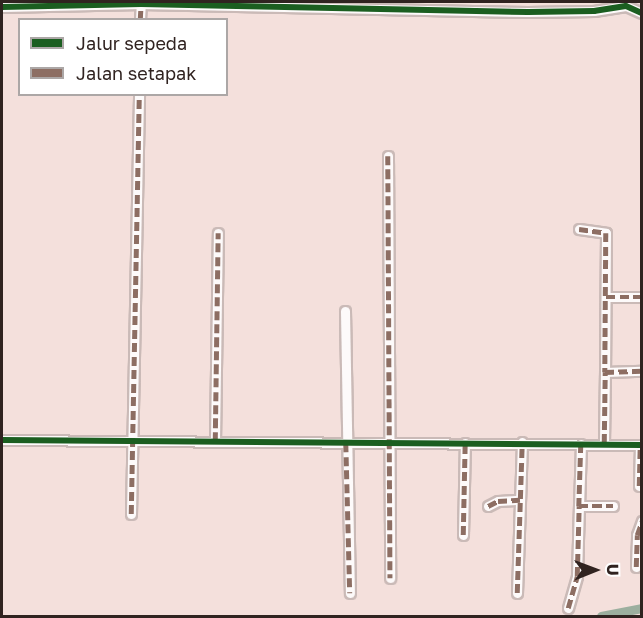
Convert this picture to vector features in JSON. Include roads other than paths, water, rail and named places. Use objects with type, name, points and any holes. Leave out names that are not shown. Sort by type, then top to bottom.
[{"type":"street","points":[[2,7],[141,3],[528,12],[594,11],[629,6],[642,13]]},
{"type":"street","points":[[140,18],[141,3]]},
{"type":"street","points":[[131,514],[139,96]]},
{"type":"street","points":[[388,156],[390,578]]},
{"type":"street","points":[[579,229],[606,233],[604,443]]},
{"type":"street","points":[[215,441],[218,233]]},
{"type":"street","points":[[606,297],[642,297]]},
{"type":"street","points":[[345,311],[350,593]]},
{"type":"street","points":[[605,372],[642,371]]},
{"type":"street","points":[[2,440],[390,444],[522,442],[641,445],[639,486]]},
{"type":"street","points":[[517,594],[522,442]]},
{"type":"street","points":[[463,536],[465,443]]},
{"type":"street","points":[[568,608],[577,576],[581,444]]},
{"type":"street","points":[[488,506],[498,501],[520,500]]},
{"type":"street","points":[[579,506],[613,506]]},
{"type":"street","points":[[636,567],[637,535],[642,521]]},
{"type":"waterway","points":[[601,616],[642,608]]}]
